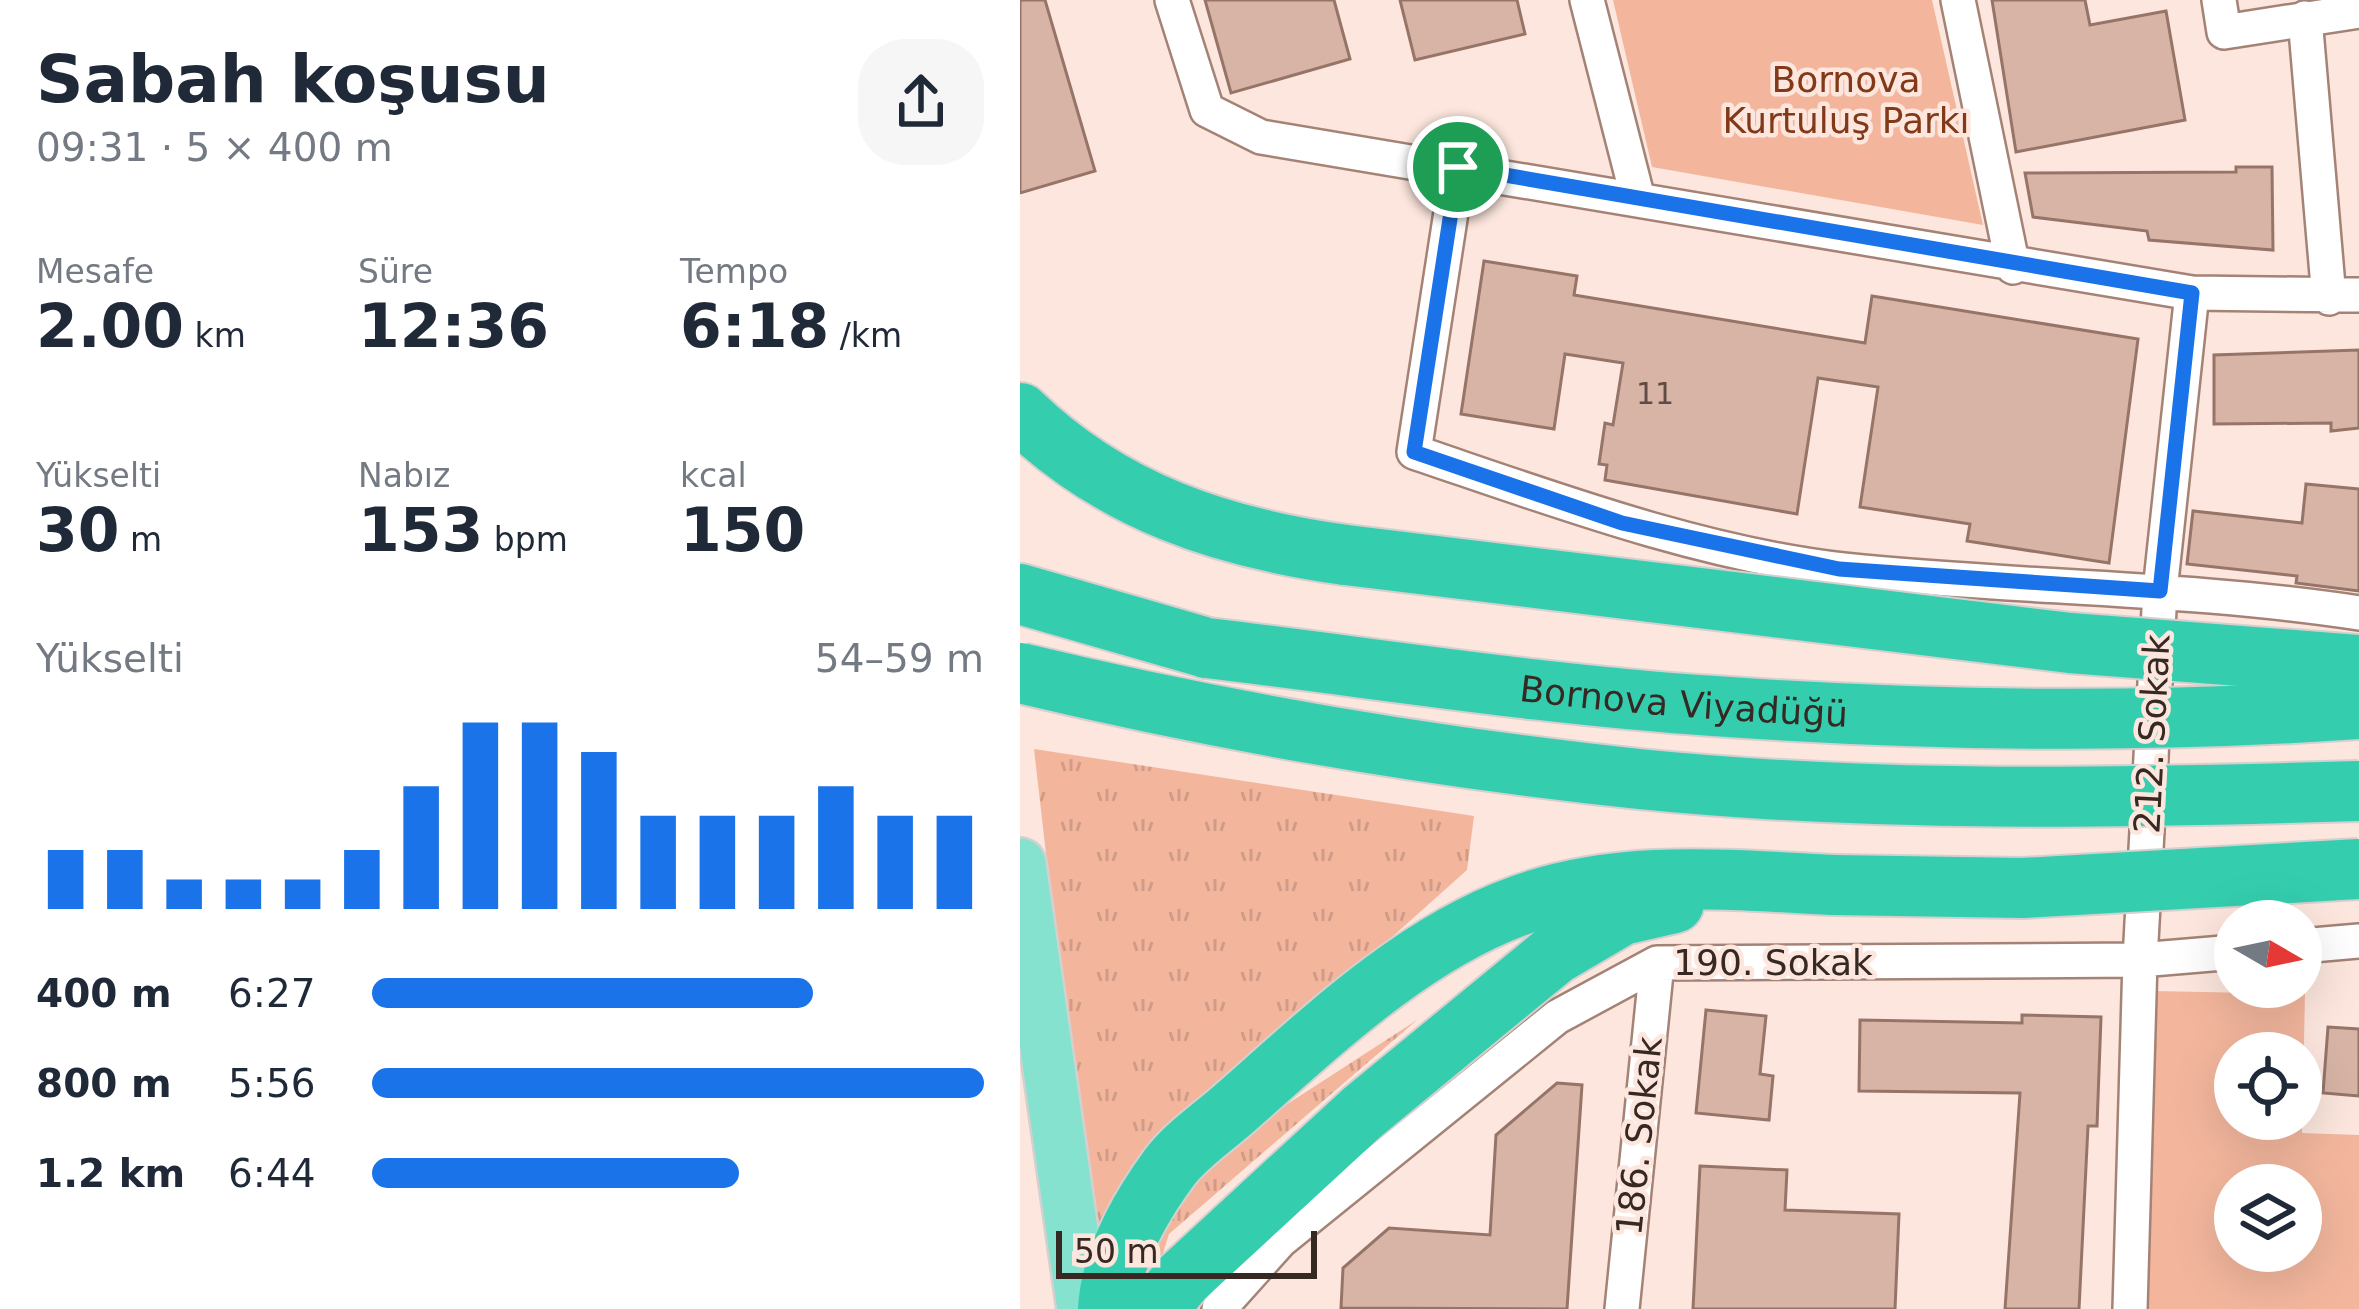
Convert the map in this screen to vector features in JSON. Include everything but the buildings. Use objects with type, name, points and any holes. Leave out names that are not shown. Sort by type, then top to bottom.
[{"type":"highway","points":[[1020,412],[1061,452],[1124,490],[1185,521],[1264,544],[2070,644],[2359,665]]},
{"type":"highway","name":"Bornova Viyadüğü","points":[[1020,594],[1207,648],[1709,706],[1991,721],[2222,719],[2359,710]]},
{"type":"highway","points":[[1020,673],[1294,733],[1641,779],[2083,799],[2359,791]]},
{"type":"highway","points":[[1108,1309],[1123,1246],[1171,1165],[1265,1081],[1419,960],[1517,906],[1606,883],[1696,878],[2044,888],[2359,869]]},
{"type":"highway","points":[[1157,1309],[1183,1278],[1363,1112],[1553,955],[1622,915],[1684,901],[1834,885]]},
{"type":"main road","points":[[1020,864],[1083,1309]]},
{"type":"street","points":[[1172,0],[1207,110],[1261,137],[1458,167],[2012,267],[2192,293],[2344,297],[2305,18]]},
{"type":"street","points":[[1587,0],[1639,199]]},
{"type":"street","points":[[1958,0],[2012,267]]},
{"type":"street","points":[[2222,16],[2305,18],[2359,10]]},
{"type":"street","points":[[1458,167],[1414,452],[1622,523],[1839,569],[2160,591],[2359,614]]},
{"type":"street","name":"212. Sokak","points":[[2130,1309],[2140,960],[2160,591],[2192,293]]},
{"type":"street","points":[[2322,944],[2359,940]]},
{"type":"street","name":"190. Sokak","points":[[1219,1309],[1280,1240],[1557,1017],[1657,962],[2140,960],[2214,954]]},
{"type":"street","name":"186. Sokak","points":[[1622,1309],[1657,962]]},
{"type":"green space","name":"Bornova Kurtuluş Parkı","points":[[1613,0],[1932,0],[1983,225],[1652,167]]},
{"type":"green space","points":[[1034,749],[1474,816],[1467,870],[1147,1156],[1092,1256]]},
{"type":"green space","points":[[2155,991],[2214,992],[2214,1008],[2305,1008],[2304,1032],[2214,1032],[2214,1140],[2322,1140],[2322,1134],[2359,1135],[2359,1309],[2148,1309]]},
{"type":"green space","points":[[1417,1020],[1169,1234],[1149,1297],[1131,1257],[1175,1177]]},
{"type":"route","points":[[1458,167],[2012,267],[2192,293],[2160,591],[1839,569],[1622,523],[1414,452],[1458,167]]}]
